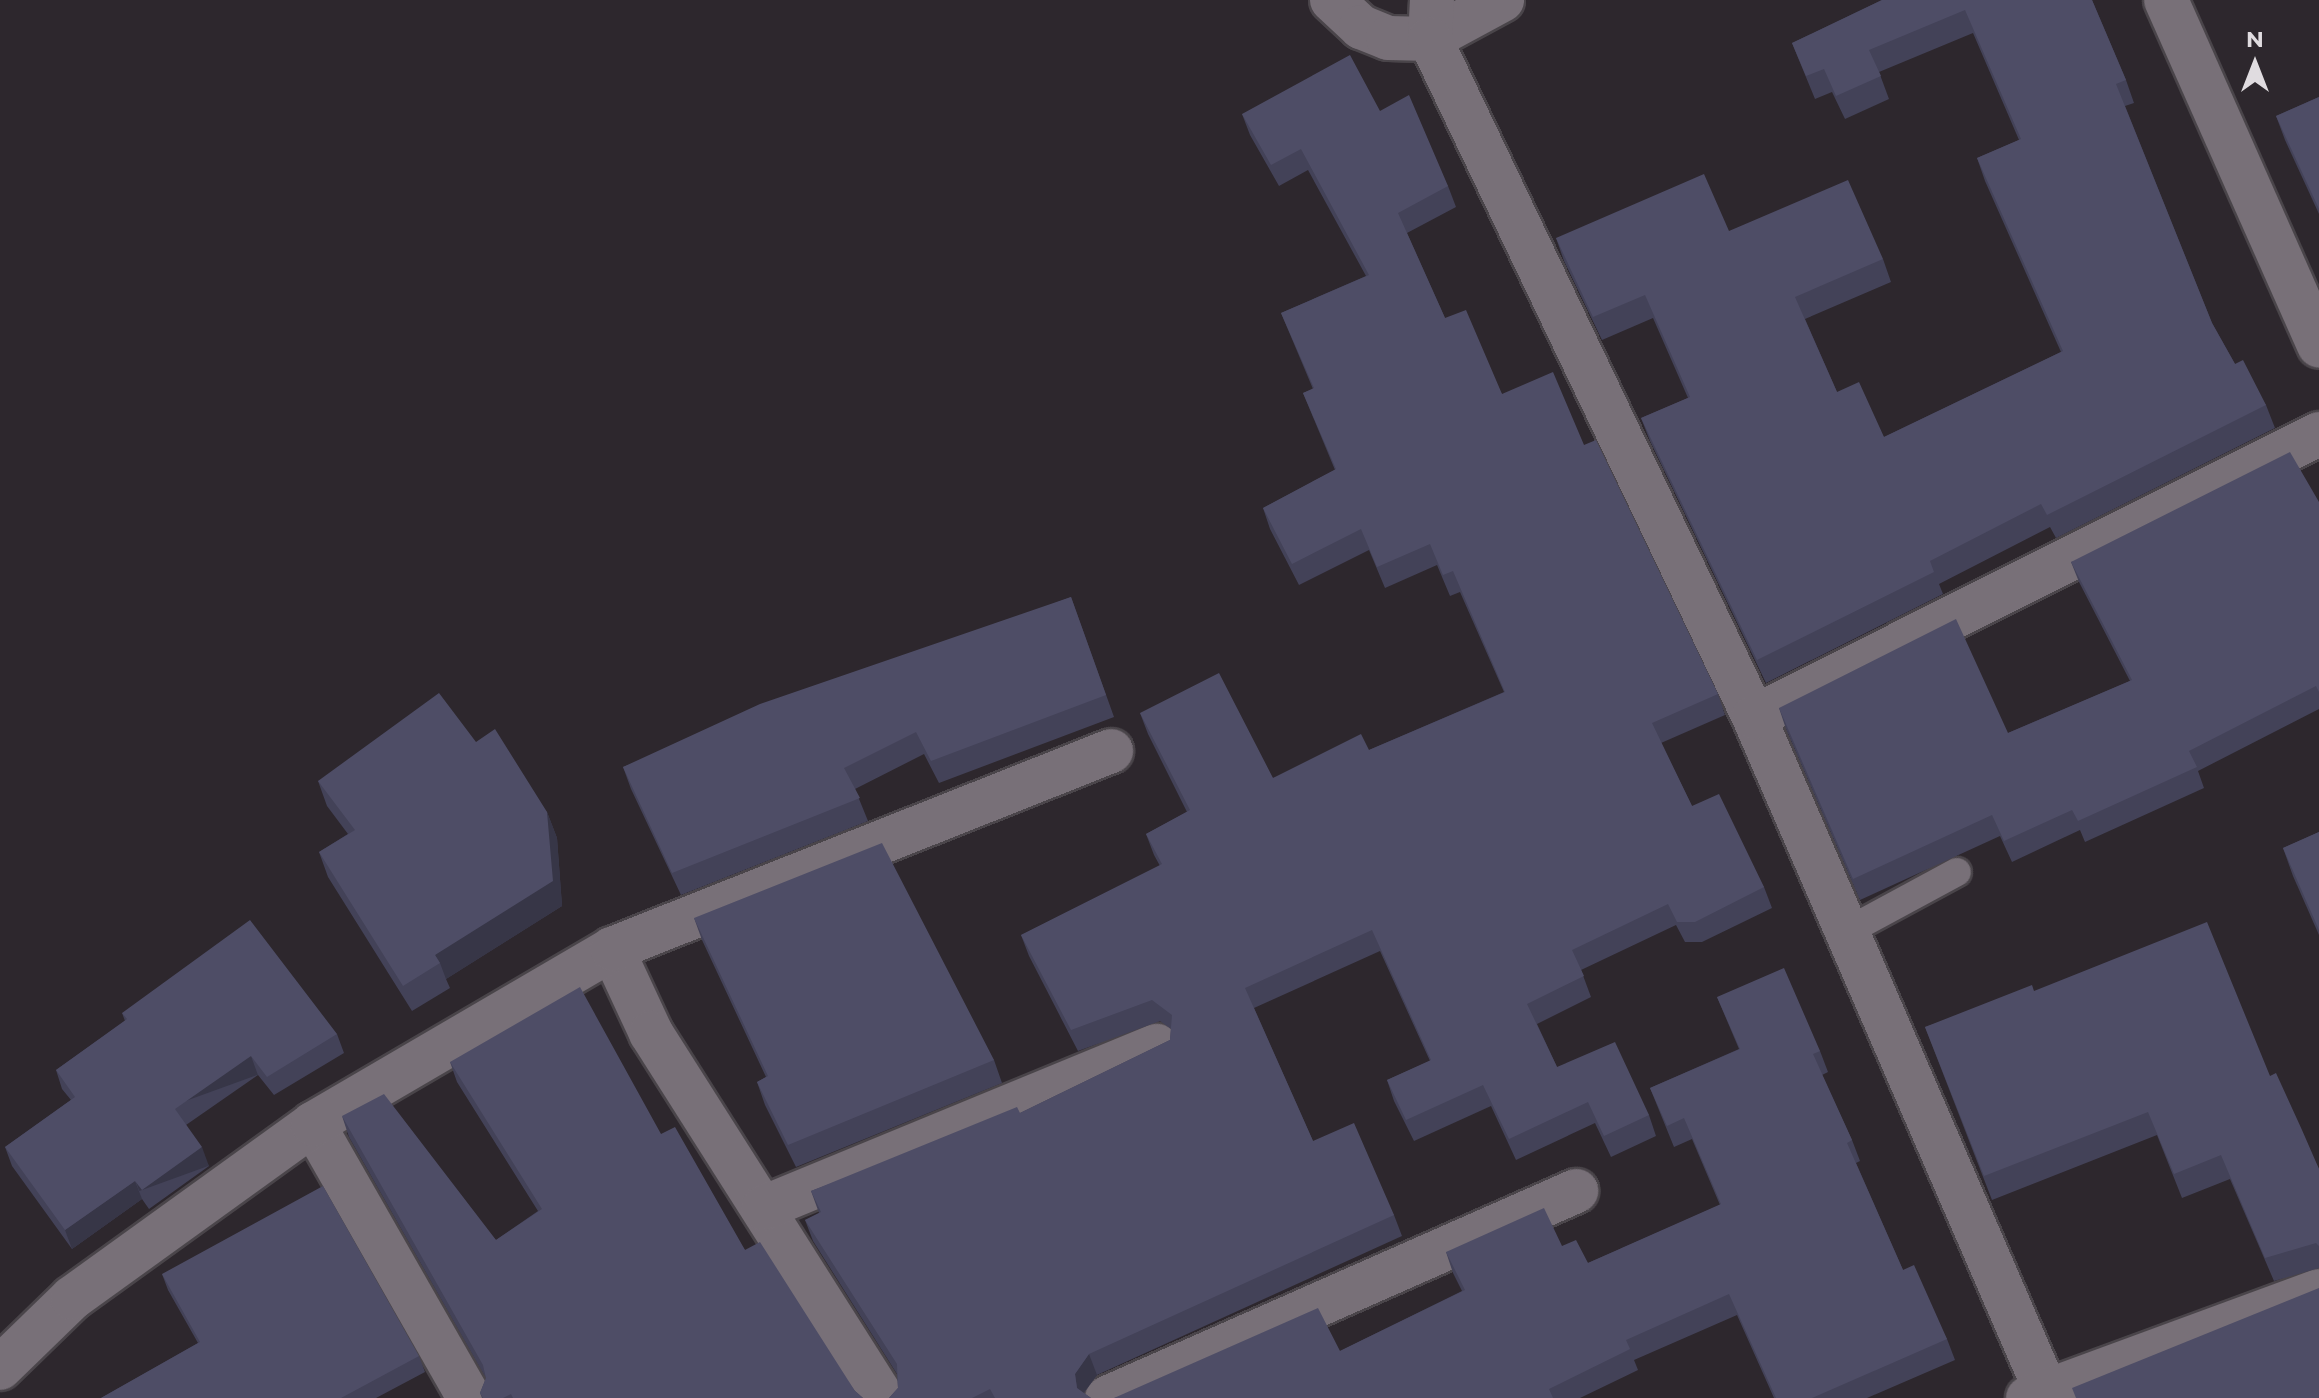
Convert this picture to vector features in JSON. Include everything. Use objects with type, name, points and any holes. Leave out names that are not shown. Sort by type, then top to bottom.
[{"type":"street","points":[[1332,0],[1361,27],[1388,38],[1431,19],[1502,0]]},
{"type":"street","points":[[2166,0],[2319,346]]},
{"type":"street","points":[[1431,19],[1754,717],[2041,1396],[2319,1291]]},
{"type":"street","points":[[1754,717],[2319,434]]},
{"type":"street","points":[[5,1351],[72,1298],[313,1124],[612,949],[1111,751]]},
{"type":"street","points":[[612,949],[651,1033],[883,1398]]},
{"type":"street","points":[[763,1208],[1157,1046]]},
{"type":"street","points":[[313,1124],[469,1398]]},
{"type":"street","points":[[1107,1398],[1576,1191]]},
{"type":"lane","points":[[1846,932],[1957,872]]},
{"type":"building","points":[[1882,0],[2092,0],[2126,80],[2116,84],[2212,323],[2235,364],[2243,360],[2266,405],[2047,515],[2041,504],[1930,561],[1934,572],[1757,660],[1641,418],[1690,397],[1645,295],[1593,317],[1556,238],[1704,174],[1729,231],[1848,180],[1883,259],[1795,297],[1837,392],[1859,382],[1884,437],[2063,351],[1977,158],[2021,139],[1965,10],[1869,50],[1881,76],[1836,96],[1824,69],[1806,76],[1792,43]]},
{"type":"building","points":[[1350,55],[1380,111],[1409,95],[1448,186],[1398,213],[1445,318],[1466,310],[1502,394],[1553,372],[1584,445],[1596,440],[1718,694],[1652,723],[1692,806],[1719,794],[1764,887],[1695,922],[1677,922],[1668,904],[1572,950],[1584,976],[1527,1004],[1557,1067],[1615,1042],[1649,1115],[1604,1136],[1588,1102],[1509,1139],[1483,1085],[1406,1120],[1387,1080],[1431,1060],[1372,930],[1245,988],[1313,1141],[1354,1123],[1394,1215],[1089,1354],[1075,1374],[1077,1388],[1091,1398],[995,1398],[990,1389],[972,1398],[889,1398],[898,1388],[897,1364],[805,1220],[821,1212],[811,1191],[1017,1107],[1020,1113],[1170,1040],[1172,1015],[1152,1000],[1071,1030],[1021,935],[1162,864],[1146,834],[1190,810],[1140,713],[1219,673],[1273,778],[1361,734],[1369,750],[1505,692],[1453,571],[1443,575],[1430,544],[1377,567],[1361,529],[1292,564],[1263,508],[1336,469],[1303,393],[1314,388],[1281,313],[1369,275],[1301,149],[1271,165],[1242,114]]},
{"type":"building","points":[[2319,97],[2319,209],[2276,116]]},
{"type":"building","points":[[2290,452],[2319,502],[2319,692],[2316,686],[2189,751],[2197,767],[2078,821],[2072,810],[2004,841],[1992,815],[1853,879],[1779,708],[1956,619],[2008,733],[2132,680],[2071,562]]},
{"type":"building","points":[[1071,597],[1106,695],[931,761],[916,732],[844,768],[860,798],[672,873],[623,767],[760,704]]},
{"type":"building","points":[[439,693],[476,742],[495,729],[547,812],[553,881],[435,955],[440,963],[403,986],[319,852],[355,830],[318,781]]},
{"type":"building","points":[[2319,832],[2319,930],[2283,848]]},
{"type":"building","points":[[882,843],[994,1060],[788,1145],[757,1082],[768,1076],[694,918]]},
{"type":"building","points":[[250,920],[337,1034],[267,1077],[251,1056],[175,1109],[202,1147],[142,1190],[135,1181],[65,1230],[5,1147],[75,1097],[56,1070],[127,1019],[122,1013]]},
{"type":"building","points":[[2207,922],[2270,1076],[2276,1073],[2319,1169],[2319,1246],[2316,1243],[2265,1258],[2221,1155],[2174,1174],[2148,1112],[1984,1176],[1925,1027],[2032,985],[2034,991]]},
{"type":"building","points":[[1784,968],[1820,1051],[1813,1054],[1852,1140],[1847,1143],[1903,1270],[1914,1265],[1947,1339],[1812,1398],[1776,1398],[1729,1294],[1626,1340],[1630,1349],[1549,1389],[1553,1398],[1114,1398],[1318,1308],[1340,1351],[1465,1290],[1446,1252],[1544,1208],[1562,1246],[1576,1240],[1588,1263],[1721,1204],[1684,1118],[1667,1126],[1650,1088],[1740,1049],[1717,997]]},
{"type":"building","points":[[580,987],[661,1134],[675,1127],[745,1250],[760,1242],[855,1391],[863,1398],[513,1398],[511,1394],[503,1398],[483,1398],[480,1393],[486,1378],[483,1365],[342,1116],[384,1094],[496,1240],[542,1209],[450,1062]]},
{"type":"building","points":[[323,1186],[419,1356],[341,1398],[101,1398],[200,1342],[162,1274]]},
{"type":"building","points":[[2319,1288],[2319,1398],[2076,1398],[2072,1388]]}]
